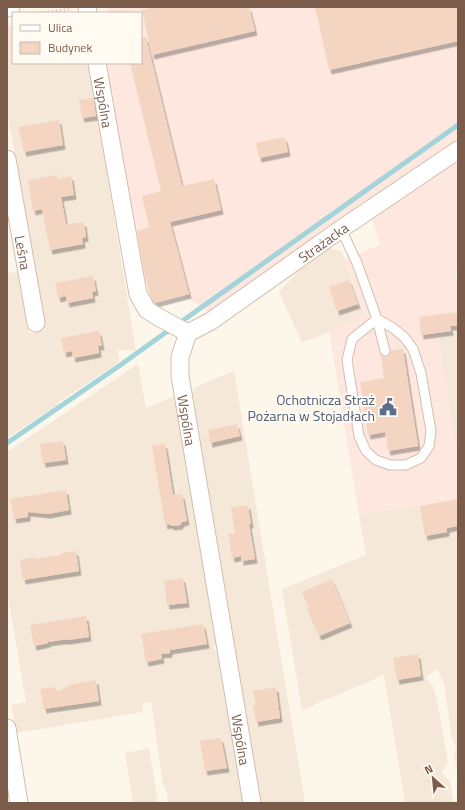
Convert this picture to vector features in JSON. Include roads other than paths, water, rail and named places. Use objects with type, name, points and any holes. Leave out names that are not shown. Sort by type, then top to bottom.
[{"type":"street","points":[[7,8],[12,7]]},
{"type":"street","name":"Wspólna","points":[[97,64],[138,294],[147,310],[181,330],[180,376],[252,803]]},
{"type":"street","name":"Strażacka","points":[[181,330],[211,320],[341,229],[458,150]]},
{"type":"street","name":"Leśna","points":[[7,159],[36,323]]},
{"type":"street","points":[[7,728],[19,803]]},
{"type":"lane","points":[[341,229],[357,264],[377,320],[385,351]]},
{"type":"lane","points":[[377,320],[393,328],[404,337],[413,349],[421,373],[431,431],[429,446],[420,458],[406,465],[390,465],[376,460],[366,451],[359,436],[347,360],[352,339],[377,320]]},
{"type":"waterway","points":[[178,324],[458,125]]},
{"type":"waterway","points":[[7,443],[172,328]]},
{"type":"place","name":"Ochotnicza Straż Pożarna w Stojadłach","points":[[388,407]]}]
